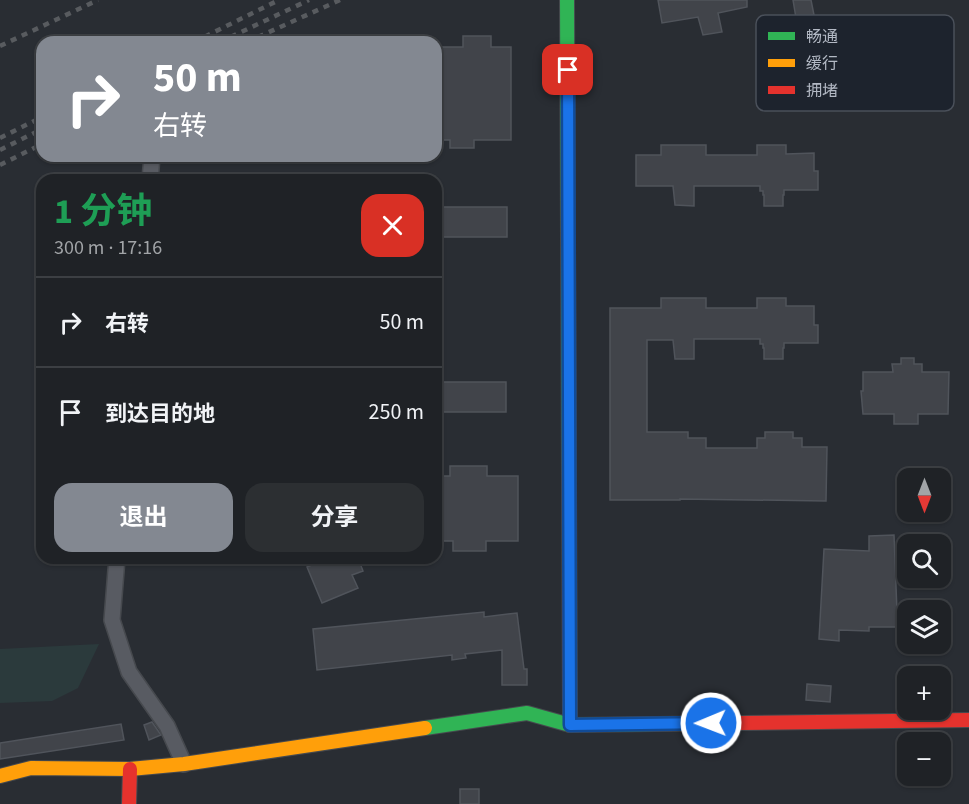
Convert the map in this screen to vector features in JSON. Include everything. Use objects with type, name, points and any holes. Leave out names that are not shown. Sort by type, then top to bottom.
[{"type":"street","points":[[567,0],[570,725]]},
{"type":"street","points":[[117,564],[112,620],[129,672],[167,726],[184,764]]},
{"type":"street","points":[[0,776],[31,768],[130,769],[184,764],[527,713],[570,725],[969,720]]},
{"type":"street","points":[[129,804],[130,769]]},
{"type":"shaded area","points":[[99,644],[78,688],[52,701],[0,703],[0,649]]},
{"type":"building","points":[[658,0],[747,0],[747,7],[718,13],[722,32],[703,35],[698,17],[662,23]]},
{"type":"building","points":[[793,0],[811,0],[814,15],[796,15]]},
{"type":"building","points":[[463,36],[491,36],[491,47],[511,47],[511,140],[474,140],[474,148],[450,148],[450,140],[442,140],[442,47],[463,47]]},
{"type":"building","points":[[661,145],[706,145],[706,155],[757,155],[757,145],[786,145],[786,154],[814,153],[814,171],[818,171],[818,190],[784,190],[783,206],[764,206],[764,195],[763,191],[760,191],[760,186],[694,186],[694,206],[675,205],[673,186],[636,186],[636,155],[661,155]]},
{"type":"building","points":[[442,207],[507,207],[507,237],[442,237]]},
{"type":"building","points":[[661,298],[706,298],[706,308],[757,308],[757,298],[786,298],[786,306],[814,306],[814,325],[818,325],[818,343],[784,343],[783,359],[764,359],[764,348],[763,344],[760,344],[760,339],[694,339],[694,359],[675,359],[673,340],[647,340],[647,432],[688,432],[688,438],[706,438],[706,448],[757,448],[757,438],[765,438],[765,432],[793,432],[793,438],[802,438],[802,447],[827,447],[826,501],[610,500],[610,308],[661,308]]},
{"type":"building","points":[[901,358],[914,358],[914,364],[922,364],[922,372],[949,372],[948,414],[918,414],[918,424],[894,424],[894,414],[863,414],[861,391],[863,391],[863,372],[893,372],[892,364],[901,364]]},
{"type":"building","points":[[442,382],[506,382],[506,412],[442,412]]},
{"type":"building","points":[[450,466],[487,466],[487,476],[518,476],[518,541],[486,541],[486,551],[453,551],[453,541],[442,541],[442,476],[450,476]]},
{"type":"building","points":[[894,535],[897,627],[869,627],[869,631],[839,630],[839,641],[819,639],[824,549],[869,551],[869,536]]},
{"type":"building","points":[[314,564],[360,564],[363,571],[352,575],[358,588],[322,603],[307,567]]},
{"type":"building","points":[[484,612],[484,617],[517,613],[524,669],[527,669],[527,685],[502,685],[502,650],[465,654],[466,658],[452,660],[452,655],[317,670],[313,629]]},
{"type":"building","points":[[807,684],[831,686],[830,702],[806,700]]},
{"type":"building","points":[[152,722],[161,735],[149,740],[144,725]]},
{"type":"building","points":[[121,724],[124,740],[0,759],[0,743]]},
{"type":"building","points":[[460,789],[479,789],[479,804],[460,804]]},
{"type":"railway","points":[[0,46],[98,0]]},
{"type":"railway","points":[[206,36],[279,0]]},
{"type":"railway","points":[[233,36],[309,0]]},
{"type":"railway","points":[[260,36],[340,0]]},
{"type":"railway","points":[[0,138],[36,120]]},
{"type":"railway","points":[[0,150],[36,132]]},
{"type":"railway","points":[[0,165],[36,147]]},
{"type":"traffic: fast","points":[[567,0],[569,481]]},
{"type":"traffic: fast","points":[[425,728],[527,713],[570,725],[741,723]]},
{"type":"traffic: slow","points":[[0,776],[31,768],[130,769],[184,764],[425,728]]},
{"type":"traffic: jam","points":[[569,481],[570,725]]},
{"type":"traffic: jam","points":[[741,723],[969,720]]},
{"type":"traffic: jam","points":[[129,804],[130,769]]},
{"type":"route","points":[[568,70],[570,725],[711,723]]}]
